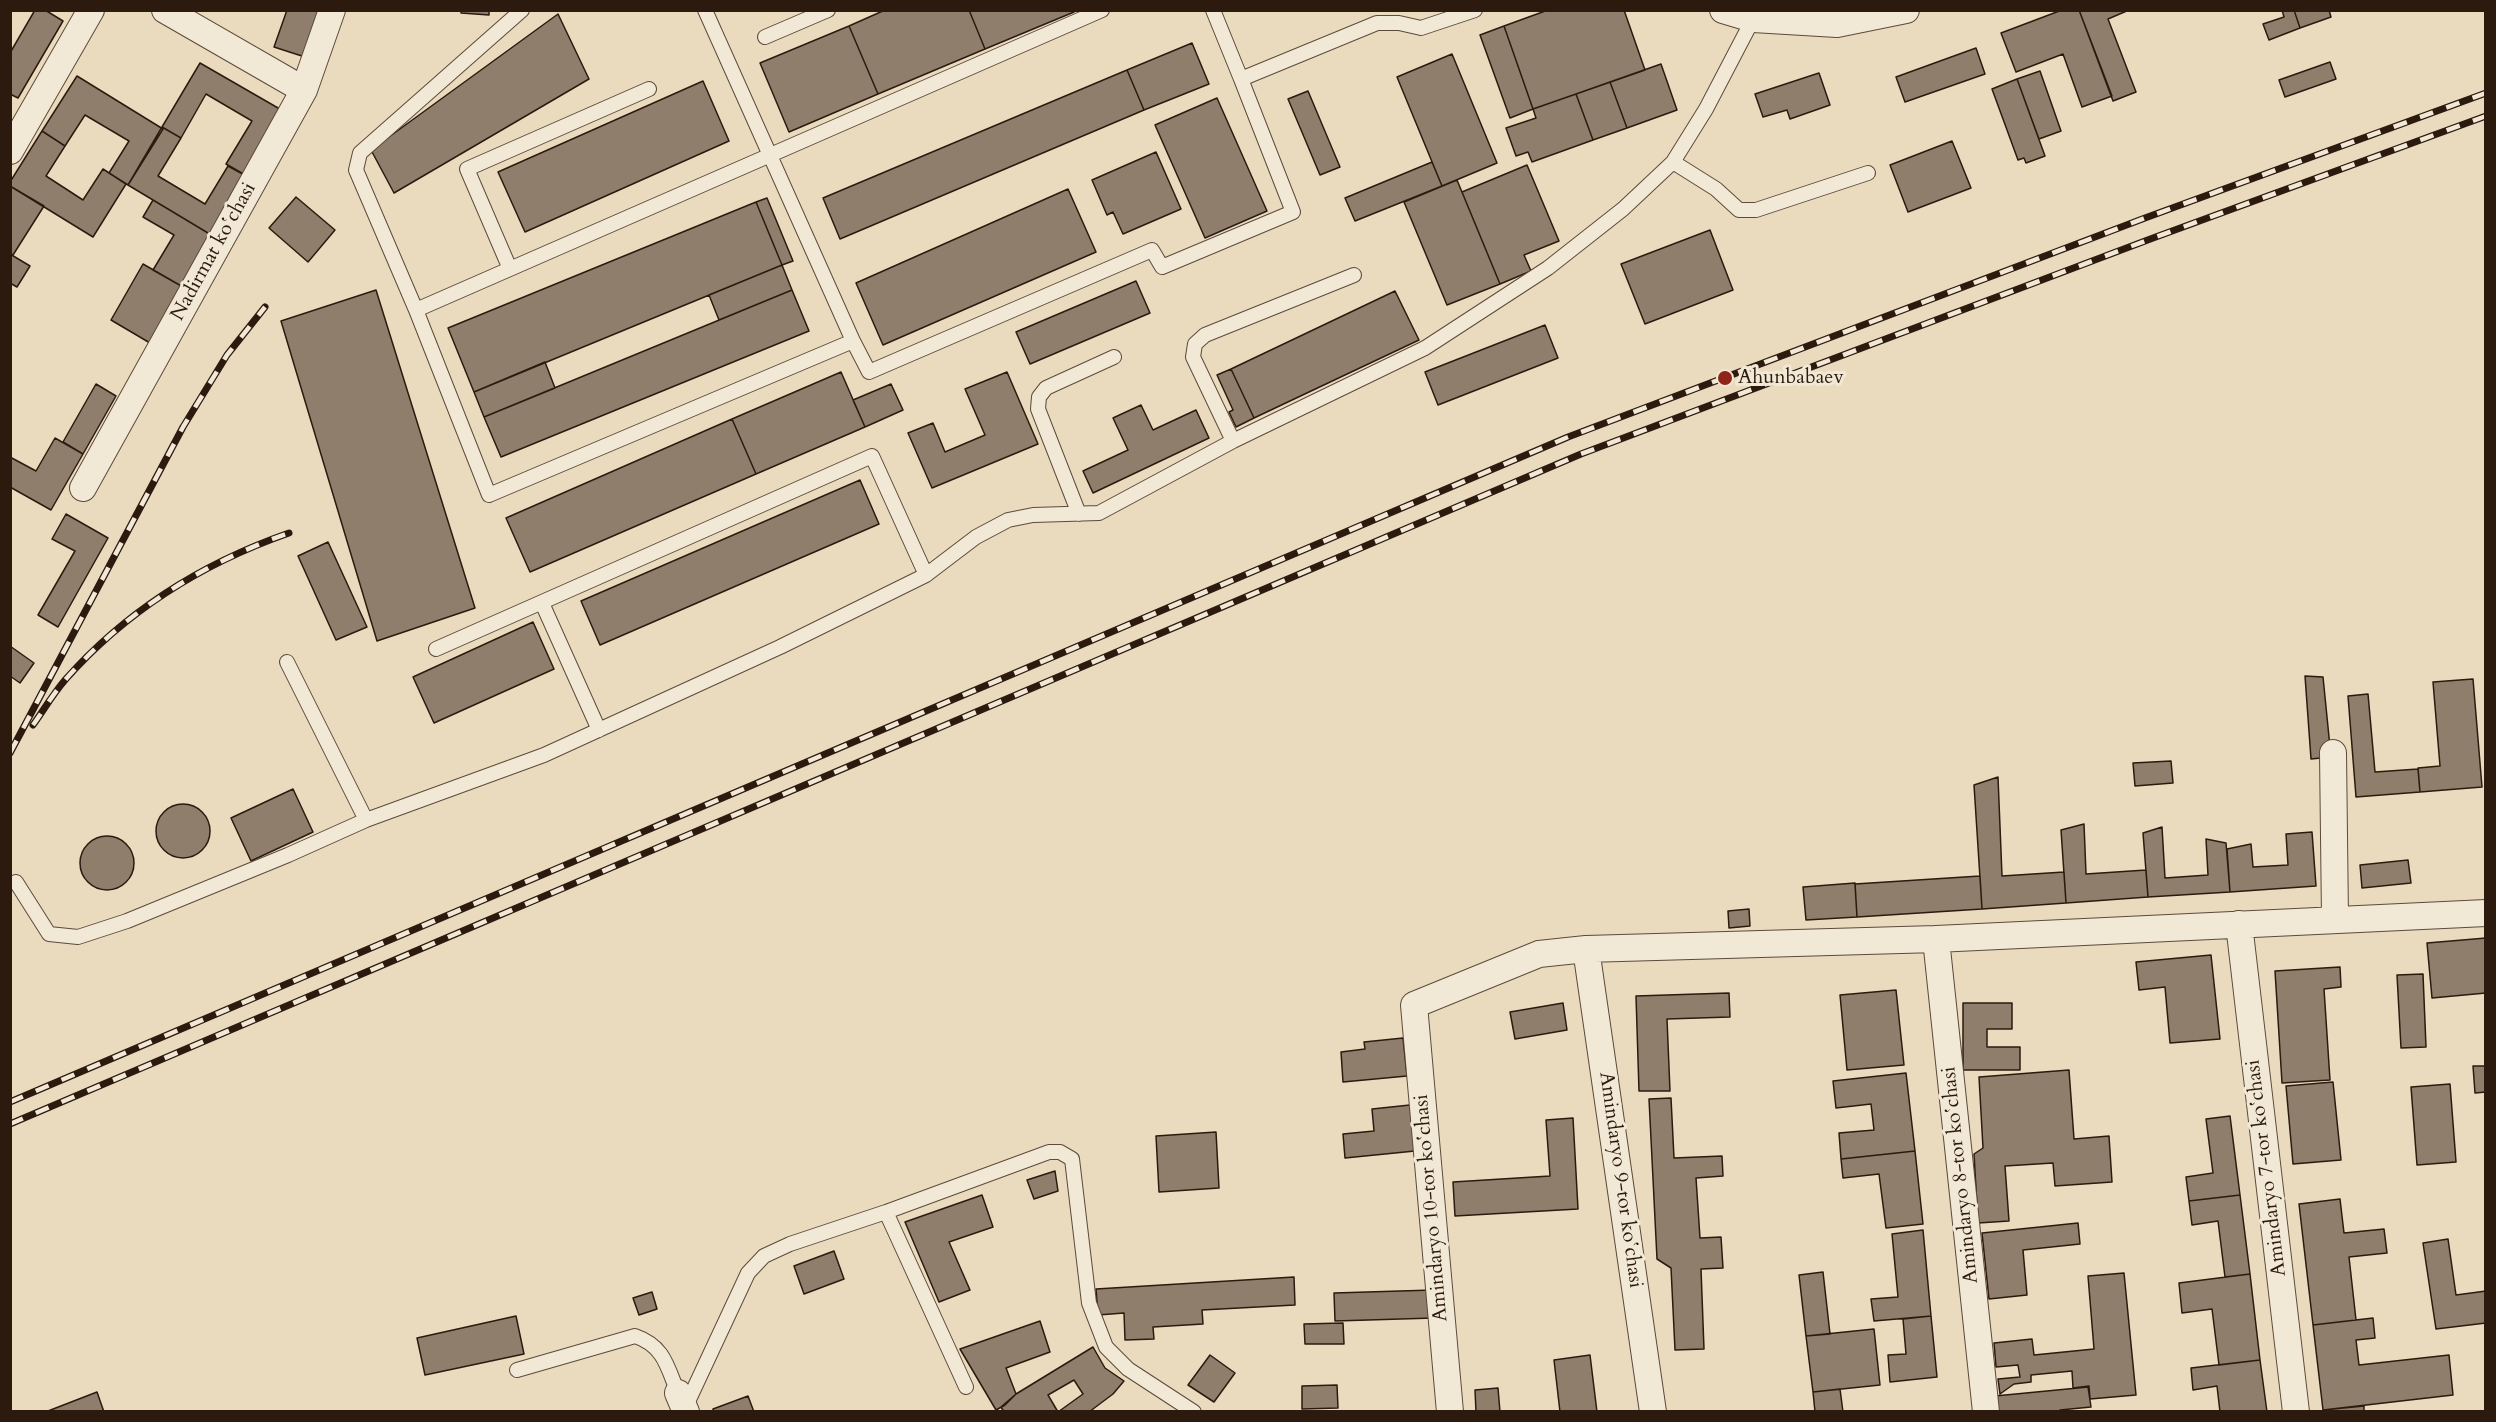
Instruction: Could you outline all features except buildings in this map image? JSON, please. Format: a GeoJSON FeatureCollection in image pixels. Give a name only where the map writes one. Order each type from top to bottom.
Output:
{"type":"FeatureCollection","features":[{"type":"Feature","properties":{"kind":"street"},"geometry":{"type":"LineString","coordinates":[[10,151],[91,10]]}},
{"type":"Feature","properties":{"kind":"street"},"geometry":{"type":"LineString","coordinates":[[165,10],[304,90]]}},
{"type":"Feature","properties":{"kind":"street","name":"Nadirmat koʻchasi"},"geometry":{"type":"LineString","coordinates":[[83,488],[304,90],[332,10]]}},
{"type":"Feature","properties":{"kind":"street"},"geometry":{"type":"LineString","coordinates":[[1723,10],[1753,20],[1837,24],[1906,10]]}},
{"type":"Feature","properties":{"kind":"street"},"geometry":{"type":"LineString","coordinates":[[2333,753],[2335,919]]}},
{"type":"Feature","properties":{"kind":"street"},"geometry":{"type":"LineString","coordinates":[[1586,949],[1936,939],[2486,913]]}},
{"type":"Feature","properties":{"kind":"street","name":"Amindaryo 7-tor koʻchasi"},"geometry":{"type":"LineString","coordinates":[[2239,924],[2296,1412]]}},
{"type":"Feature","properties":{"kind":"street","name":"Amindaryo 8-tor koʻchasi"},"geometry":{"type":"LineString","coordinates":[[1936,939],[1986,1412]]}},
{"type":"Feature","properties":{"kind":"street","name":"Amindaryo 10-tor koʻchasi"},"geometry":{"type":"LineString","coordinates":[[1448,1411],[1414,1005],[1539,954],[1586,949]]}},
{"type":"Feature","properties":{"kind":"street","name":"Amindaryo 9-tor koʻchasi"},"geometry":{"type":"LineString","coordinates":[[1586,949],[1653,1412]]}},
{"type":"Feature","properties":{"kind":"lane"},"geometry":{"type":"LineString","coordinates":[[522,10],[360,153],[356,170],[416,310],[489,495],[853,341]]}},
{"type":"Feature","properties":{"kind":"lane"},"geometry":{"type":"LineString","coordinates":[[705,10],[869,372],[1152,250],[1162,267],[1293,212],[1213,10]]}},
{"type":"Feature","properties":{"kind":"lane"},"geometry":{"type":"LineString","coordinates":[[765,37],[828,10]]}},
{"type":"Feature","properties":{"kind":"lane"},"geometry":{"type":"LineString","coordinates":[[416,310],[1102,10]]}},
{"type":"Feature","properties":{"kind":"lane"},"geometry":{"type":"LineString","coordinates":[[1241,79],[1377,23],[1399,23],[1421,28],[1476,10]]}},
{"type":"Feature","properties":{"kind":"lane"},"geometry":{"type":"LineString","coordinates":[[16,882],[49,934],[78,937],[127,921],[288,855],[366,820],[544,755],[780,647],[926,575],[976,537],[1008,520],[1034,515],[1099,513],[1233,441],[1425,348],[1548,268],[1623,209],[1673,162],[1706,109],[1753,20]]}},
{"type":"Feature","properties":{"kind":"lane"},"geometry":{"type":"LineString","coordinates":[[510,269],[467,169],[649,88]]}},
{"type":"Feature","properties":{"kind":"lane"},"geometry":{"type":"LineString","coordinates":[[1673,162],[1716,189],[1739,210],[1756,210],[1868,173]]}},
{"type":"Feature","properties":{"kind":"lane"},"geometry":{"type":"LineString","coordinates":[[1233,441],[1193,357],[1195,344],[1205,335],[1354,275]]}},
{"type":"Feature","properties":{"kind":"lane"},"geometry":{"type":"LineString","coordinates":[[1079,514],[1038,409],[1039,397],[1046,388],[1114,357]]}},
{"type":"Feature","properties":{"kind":"lane"},"geometry":{"type":"LineString","coordinates":[[436,649],[872,456],[926,575]]}},
{"type":"Feature","properties":{"kind":"lane"},"geometry":{"type":"LineString","coordinates":[[542,603],[598,730]]}},
{"type":"Feature","properties":{"kind":"lane"},"geometry":{"type":"LineString","coordinates":[[287,662],[366,820]]}},
{"type":"Feature","properties":{"kind":"lane"},"geometry":{"type":"LineString","coordinates":[[683,1404],[748,1274],[764,1256],[790,1244],[886,1212],[1048,1152],[1066,1154],[1072,1159],[1089,1304],[1106,1347],[1128,1369],[1194,1412]]}},
{"type":"Feature","properties":{"kind":"lane"},"geometry":{"type":"LineString","coordinates":[[886,1212],[966,1387]]}},
{"type":"Feature","properties":{"kind":"lane"},"geometry":{"type":"LineString","coordinates":[[517,1370],[635,1336],[651,1342],[665,1359],[683,1404]]}},
{"type":"Feature","properties":{"kind":"railway"},"geometry":{"type":"LineString","coordinates":[[10,1102],[1568,437],[2145,218],[2486,93]]}},
{"type":"Feature","properties":{"kind":"railway"},"geometry":{"type":"LineString","coordinates":[[10,1124],[1581,454],[2153,238],[2486,116]]}},
{"type":"Feature","properties":{"kind":"railway"},"geometry":{"type":"LineString","coordinates":[[10,753],[183,427],[227,355],[265,307]]}},
{"type":"Feature","properties":{"kind":"railway"},"geometry":{"type":"LineString","coordinates":[[33,725],[65,680],[89,655],[140,611],[196,575],[226,559],[289,533]]}},
{"type":"Feature","properties":{"kind":"place","name":"Ahunbabaev"},"geometry":{"type":"Point","coordinates":[1725,378]}}]}
